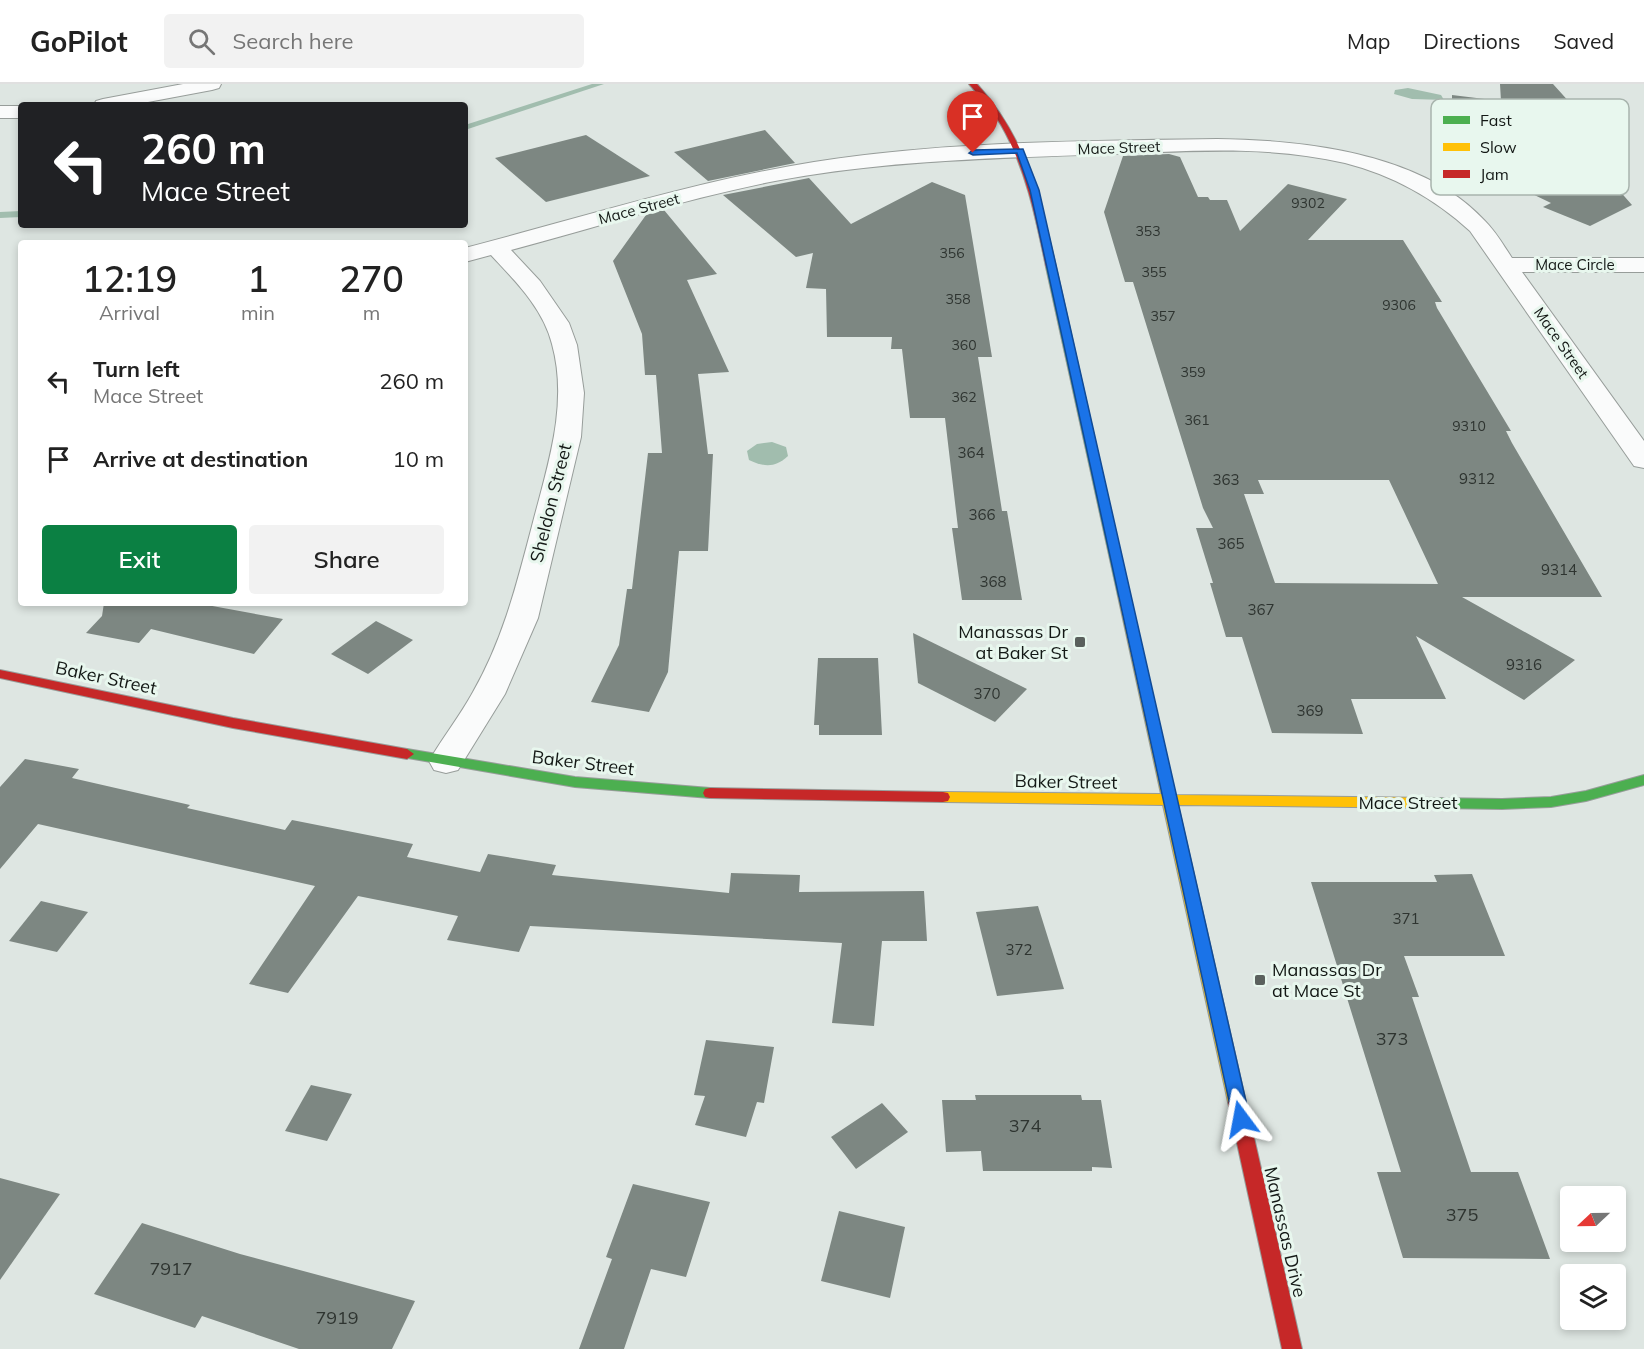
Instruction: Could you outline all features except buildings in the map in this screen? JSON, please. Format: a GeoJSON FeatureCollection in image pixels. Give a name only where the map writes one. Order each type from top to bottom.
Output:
{"type":"FeatureCollection","features":[{"type":"Feature","properties":{"kind":"main road","name":"Manassas Drive"},"geometry":{"type":"LineString","coordinates":[[973,84],[1002,115],[1020,151],[1034,190],[1292,1349]]}},
{"type":"Feature","properties":{"kind":"main road","name":"Baker Street"},"geometry":{"type":"LineString","coordinates":[[0,674],[233,723],[575,782],[694,793],[1170,801]]}},
{"type":"Feature","properties":{"kind":"main road","name":"Mace Street"},"geometry":{"type":"LineString","coordinates":[[1170,801],[1490,804],[1564,800],[1609,791],[1644,780]]}},
{"type":"Feature","properties":{"kind":"street"},"geometry":{"type":"LineString","coordinates":[[119,102],[212,84]]}},
{"type":"Feature","properties":{"kind":"street"},"geometry":{"type":"LineString","coordinates":[[0,112],[18,112]]}},
{"type":"Feature","properties":{"kind":"street","name":"Mace Street"},"geometry":{"type":"LineString","coordinates":[[468,254],[726,186],[796,171],[879,159],[1020,151],[1178,146],[1275,147],[1327,153],[1398,174],[1431,189]]}},
{"type":"Feature","properties":{"kind":"street","name":"Mace Street"},"geometry":{"type":"LineString","coordinates":[[1443,195],[1478,226],[1644,460]]}},
{"type":"Feature","properties":{"kind":"street","name":"Sheldon Street"},"geometry":{"type":"LineString","coordinates":[[446,761],[489,694],[523,618],[568,437],[572,393],[565,345],[557,323],[532,286],[496,247]]}},
{"type":"Feature","properties":{"kind":"street","name":"Mace Circle"},"geometry":{"type":"LineString","coordinates":[[1506,265],[1644,265]]}},
{"type":"Feature","properties":{"kind":"shaded area"},"geometry":{"type":"Polygon","coordinates":[[[1408,88],[1441,95],[1443,99],[1412,99],[1394,94],[1395,90],[1408,88]]]}},
{"type":"Feature","properties":{"kind":"shaded area"},"geometry":{"type":"Polygon","coordinates":[[[772,442],[786,447],[788,456],[779,463],[769,465],[749,460],[747,451],[757,444],[772,442]]]}},
{"type":"Feature","properties":{"kind":"waterway"},"geometry":{"type":"LineString","coordinates":[[468,127],[600,84]]}},
{"type":"Feature","properties":{"kind":"waterway"},"geometry":{"type":"LineString","coordinates":[[0,215],[18,214]]}},
{"type":"Feature","properties":{"kind":"traffic: fast"},"geometry":{"type":"LineString","coordinates":[[1051,267],[1124,596]]}},
{"type":"Feature","properties":{"kind":"traffic: fast"},"geometry":{"type":"LineString","coordinates":[[407,754],[575,782],[710,793]]}},
{"type":"Feature","properties":{"kind":"traffic: fast"},"geometry":{"type":"LineString","coordinates":[[1436,803],[1551,802],[1616,789],[1644,780]]}},
{"type":"Feature","properties":{"kind":"traffic: slow"},"geometry":{"type":"LineString","coordinates":[[1124,596],[1237,1102]]}},
{"type":"Feature","properties":{"kind":"traffic: slow"},"geometry":{"type":"LineString","coordinates":[[943,797],[1436,803]]}},
{"type":"Feature","properties":{"kind":"traffic: jam"},"geometry":{"type":"LineString","coordinates":[[973,84],[1005,124],[1026,169],[1051,267]]}},
{"type":"Feature","properties":{"kind":"traffic: jam"},"geometry":{"type":"LineString","coordinates":[[0,674],[233,723],[407,754]]}},
{"type":"Feature","properties":{"kind":"traffic: jam"},"geometry":{"type":"LineString","coordinates":[[710,793],[943,797]]}},
{"type":"Feature","properties":{"kind":"traffic: jam"},"geometry":{"type":"LineString","coordinates":[[1237,1102],[1292,1349]]}},
{"type":"Feature","properties":{"kind":"place","name":"Manassas Dr at Baker St"},"geometry":{"type":"Point","coordinates":[1080,642]}},
{"type":"Feature","properties":{"kind":"place","name":"Manassas Dr at Mace St"},"geometry":{"type":"Point","coordinates":[1260,980]}},
{"type":"Feature","properties":{"kind":"route"},"geometry":{"type":"LineString","coordinates":[[973,153],[1020,151],[1034,190],[1241,1119]]}}]}
